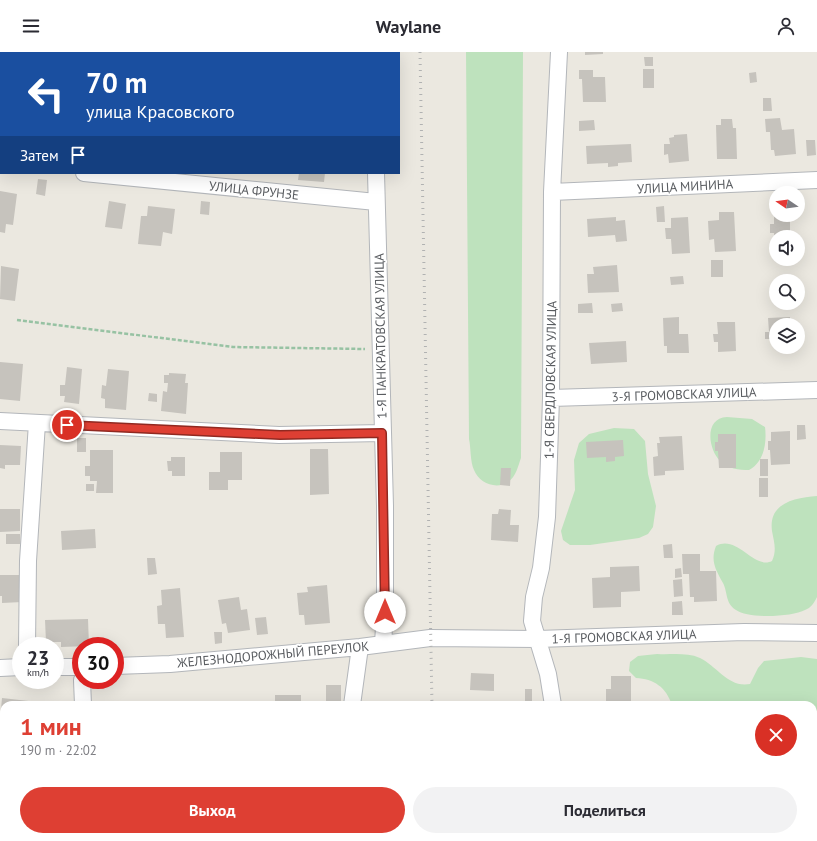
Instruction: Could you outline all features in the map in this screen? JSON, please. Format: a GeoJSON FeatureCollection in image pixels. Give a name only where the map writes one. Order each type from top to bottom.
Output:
{"type":"FeatureCollection","features":[{"type":"Feature","properties":{"kind":"street","name":"1-Я СВЕРДЛОВСКАЯ УЛИЦА"},"geometry":{"type":"LineString","coordinates":[[552,701],[548,674],[532,621],[534,597],[541,568],[547,517],[551,398],[552,192],[559,52]]}},
{"type":"Feature","properties":{"kind":"street","name":"УЛИЦА ФРУНЗЕ"},"geometry":{"type":"LineString","coordinates":[[94,174],[376,202]]}},
{"type":"Feature","properties":{"kind":"street","name":"1-Я ПАНКРАТОВСКАЯ УЛИЦА"},"geometry":{"type":"LineString","coordinates":[[376,174],[385,612],[383,643]]}},
{"type":"Feature","properties":{"kind":"street","name":"УЛИЦА МИНИНА"},"geometry":{"type":"LineString","coordinates":[[552,192],[817,180]]}},
{"type":"Feature","properties":{"kind":"street","name":"3-Я ГРОМОВСКАЯ УЛИЦА"},"geometry":{"type":"LineString","coordinates":[[551,398],[817,390]]}},
{"type":"Feature","properties":{"kind":"street"},"geometry":{"type":"LineString","coordinates":[[0,421],[280,435],[382,433]]}},
{"type":"Feature","properties":{"kind":"street"},"geometry":{"type":"LineString","coordinates":[[26,637],[28,561],[37,423]]}},
{"type":"Feature","properties":{"kind":"street","name":"1-Я ГРОМОВСКАЯ УЛИЦА"},"geometry":{"type":"LineString","coordinates":[[430,638],[538,639],[744,632],[817,633]]}},
{"type":"Feature","properties":{"kind":"street","name":"ЖЕЛЕЗНОДОРОЖНЫЙ ПЕРЕУЛОК"},"geometry":{"type":"LineString","coordinates":[[124,666],[170,664],[360,647],[430,638]]}},
{"type":"Feature","properties":{"kind":"street"},"geometry":{"type":"LineString","coordinates":[[353,701],[360,647]]}},
{"type":"Feature","properties":{"kind":"street"},"geometry":{"type":"LineString","coordinates":[[0,668],[12,667]]}},
{"type":"Feature","properties":{"kind":"street"},"geometry":{"type":"LineString","coordinates":[[82,689],[83,701]]}},
{"type":"Feature","properties":{"kind":"path"},"geometry":{"type":"LineString","coordinates":[[17,320],[233,347],[380,350]]}},
{"type":"Feature","properties":{"kind":"green space"},"geometry":{"type":"Polygon","coordinates":[[[466,52],[523,52],[521,458],[511,480],[498,485],[488,484],[476,475],[472,463],[469,439],[466,52]]]}},
{"type":"Feature","properties":{"kind":"green space"},"geometry":{"type":"Polygon","coordinates":[[[727,417],[752,419],[765,427],[765,446],[763,452],[758,462],[749,470],[726,466],[716,456],[713,449],[710,435],[712,428],[720,419],[727,417]]]}},
{"type":"Feature","properties":{"kind":"green space"},"geometry":{"type":"Polygon","coordinates":[[[614,428],[634,429],[645,441],[648,474],[656,506],[653,527],[648,534],[639,538],[590,545],[570,545],[563,540],[561,531],[575,490],[574,460],[579,443],[589,434],[614,428]]]}},
{"type":"Feature","properties":{"kind":"green space"},"geometry":{"type":"Polygon","coordinates":[[[817,496],[817,597],[813,603],[809,608],[799,612],[770,616],[750,615],[736,610],[728,601],[725,587],[715,565],[714,551],[716,546],[724,544],[731,545],[759,561],[772,561],[775,550],[772,531],[774,514],[785,503],[792,500],[817,496]]]}},
{"type":"Feature","properties":{"kind":"green space"},"geometry":{"type":"Polygon","coordinates":[[[684,654],[695,656],[706,662],[729,680],[742,684],[750,684],[758,668],[764,661],[801,657],[817,659],[817,701],[670,701],[663,689],[654,682],[636,678],[629,671],[630,662],[638,656],[684,654]]]}},
{"type":"Feature","properties":{"kind":"building"},"geometry":{"type":"Polygon","coordinates":[[[585,52],[603,52],[603,54],[585,55],[585,52]]]}},
{"type":"Feature","properties":{"kind":"building"},"geometry":{"type":"Polygon","coordinates":[[[644,57],[653,57],[653,66],[645,66],[644,57]]]}},
{"type":"Feature","properties":{"kind":"building"},"geometry":{"type":"Polygon","coordinates":[[[643,69],[654,69],[654,88],[643,88],[643,69]]]}},
{"type":"Feature","properties":{"kind":"building"},"geometry":{"type":"Polygon","coordinates":[[[579,70],[593,70],[593,77],[605,77],[606,102],[583,102],[582,79],[579,79],[579,70]]]}},
{"type":"Feature","properties":{"kind":"building"},"geometry":{"type":"Polygon","coordinates":[[[756,72],[757,82],[750,83],[749,73],[756,72]]]}},
{"type":"Feature","properties":{"kind":"building"},"geometry":{"type":"Polygon","coordinates":[[[763,98],[771,98],[772,111],[763,111],[763,98]]]}},
{"type":"Feature","properties":{"kind":"building"},"geometry":{"type":"Polygon","coordinates":[[[780,118],[782,130],[794,129],[796,154],[775,156],[774,150],[771,150],[770,132],[766,132],[765,119],[780,118]]]}},
{"type":"Feature","properties":{"kind":"building"},"geometry":{"type":"Polygon","coordinates":[[[721,119],[732,119],[733,128],[736,128],[737,159],[717,159],[716,125],[721,125],[721,119]]]}},
{"type":"Feature","properties":{"kind":"building"},"geometry":{"type":"Polygon","coordinates":[[[594,120],[595,130],[579,131],[579,121],[594,120]]]}},
{"type":"Feature","properties":{"kind":"building"},"geometry":{"type":"Polygon","coordinates":[[[687,134],[689,161],[669,163],[668,154],[664,155],[664,144],[670,144],[669,138],[674,137],[674,135],[687,134]]]}},
{"type":"Feature","properties":{"kind":"building"},"geometry":{"type":"Polygon","coordinates":[[[806,140],[815,140],[816,155],[807,156],[806,140]]]}},
{"type":"Feature","properties":{"kind":"building"},"geometry":{"type":"Polygon","coordinates":[[[631,144],[632,162],[618,163],[618,166],[608,167],[608,163],[587,164],[586,146],[631,144]]]}},
{"type":"Feature","properties":{"kind":"building"},"geometry":{"type":"Polygon","coordinates":[[[299,174],[325,174],[324,182],[298,180],[299,174]]]}},
{"type":"Feature","properties":{"kind":"building"},"geometry":{"type":"Polygon","coordinates":[[[38,179],[47,180],[45,196],[36,194],[38,179]]]}},
{"type":"Feature","properties":{"kind":"building"},"geometry":{"type":"Polygon","coordinates":[[[0,191],[17,194],[13,225],[6,224],[5,233],[0,232],[0,191]]]}},
{"type":"Feature","properties":{"kind":"building"},"geometry":{"type":"Polygon","coordinates":[[[109,201],[126,204],[122,229],[105,227],[109,201]]]}},
{"type":"Feature","properties":{"kind":"building"},"geometry":{"type":"Polygon","coordinates":[[[201,201],[210,202],[209,215],[200,214],[201,201]]]}},
{"type":"Feature","properties":{"kind":"building"},"geometry":{"type":"Polygon","coordinates":[[[148,206],[175,209],[172,234],[163,232],[161,246],[138,244],[141,216],[147,216],[148,206]]]}},
{"type":"Feature","properties":{"kind":"building"},"geometry":{"type":"Polygon","coordinates":[[[664,206],[665,222],[657,222],[656,207],[664,206]]]}},
{"type":"Feature","properties":{"kind":"building"},"geometry":{"type":"Polygon","coordinates":[[[719,212],[734,212],[736,251],[715,252],[714,239],[709,240],[708,221],[719,220],[719,212]]]}},
{"type":"Feature","properties":{"kind":"building"},"geometry":{"type":"Polygon","coordinates":[[[616,217],[616,221],[625,220],[627,241],[616,242],[615,235],[588,237],[587,219],[616,217]]]}},
{"type":"Feature","properties":{"kind":"building"},"geometry":{"type":"Polygon","coordinates":[[[688,217],[690,253],[672,254],[671,239],[666,239],[665,228],[671,228],[671,218],[688,217]]]}},
{"type":"Feature","properties":{"kind":"building"},"geometry":{"type":"Polygon","coordinates":[[[774,222],[790,222],[790,230],[770,230],[770,224],[774,224],[774,222]]]}},
{"type":"Feature","properties":{"kind":"building"},"geometry":{"type":"Polygon","coordinates":[[[711,260],[723,260],[723,277],[711,277],[711,260]]]}},
{"type":"Feature","properties":{"kind":"building"},"geometry":{"type":"Polygon","coordinates":[[[617,265],[619,292],[588,293],[587,274],[594,274],[593,267],[617,265]]]}},
{"type":"Feature","properties":{"kind":"building"},"geometry":{"type":"Polygon","coordinates":[[[1,266],[19,269],[15,301],[0,299],[1,266]]]}},
{"type":"Feature","properties":{"kind":"building"},"geometry":{"type":"Polygon","coordinates":[[[683,276],[684,284],[671,285],[670,277],[683,276]]]}},
{"type":"Feature","properties":{"kind":"building"},"geometry":{"type":"Polygon","coordinates":[[[592,303],[593,313],[578,313],[578,304],[592,303]]]}},
{"type":"Feature","properties":{"kind":"building"},"geometry":{"type":"Polygon","coordinates":[[[622,303],[623,311],[612,312],[611,304],[622,303]]]}},
{"type":"Feature","properties":{"kind":"building"},"geometry":{"type":"Polygon","coordinates":[[[679,317],[679,334],[688,334],[689,353],[667,353],[667,346],[664,346],[663,318],[679,317]]]}},
{"type":"Feature","properties":{"kind":"building"},"geometry":{"type":"Polygon","coordinates":[[[790,317],[769,318],[769,332],[768,318],[790,317]]]}},
{"type":"Feature","properties":{"kind":"building"},"geometry":{"type":"Polygon","coordinates":[[[717,322],[735,322],[736,351],[718,352],[718,342],[714,342],[713,334],[718,334],[717,322]]]}},
{"type":"Feature","properties":{"kind":"building"},"geometry":{"type":"Polygon","coordinates":[[[765,332],[769,332],[769,339],[765,339],[765,332]]]}},
{"type":"Feature","properties":{"kind":"building"},"geometry":{"type":"Polygon","coordinates":[[[626,341],[627,362],[591,364],[589,343],[626,341]]]}},
{"type":"Feature","properties":{"kind":"building"},"geometry":{"type":"Polygon","coordinates":[[[0,362],[23,364],[20,401],[0,399],[0,362]]]}},
{"type":"Feature","properties":{"kind":"building"},"geometry":{"type":"Polygon","coordinates":[[[67,367],[82,369],[79,404],[64,402],[65,396],[60,396],[60,385],[65,385],[67,367]]]}},
{"type":"Feature","properties":{"kind":"building"},"geometry":{"type":"Polygon","coordinates":[[[108,369],[129,371],[126,410],[105,408],[105,399],[101,398],[102,385],[106,386],[108,369]]]}},
{"type":"Feature","properties":{"kind":"building"},"geometry":{"type":"Polygon","coordinates":[[[169,373],[186,374],[185,383],[188,383],[186,414],[161,411],[163,391],[167,392],[168,383],[164,383],[164,375],[169,375],[169,373]]]}},
{"type":"Feature","properties":{"kind":"building"},"geometry":{"type":"Polygon","coordinates":[[[149,393],[157,394],[157,402],[148,401],[149,393]]]}},
{"type":"Feature","properties":{"kind":"building"},"geometry":{"type":"Polygon","coordinates":[[[797,425],[805,425],[806,439],[797,440],[797,425]]]}},
{"type":"Feature","properties":{"kind":"building"},"geometry":{"type":"Polygon","coordinates":[[[790,431],[790,464],[771,465],[768,441],[771,441],[771,432],[790,431]]]}},
{"type":"Feature","properties":{"kind":"building"},"geometry":{"type":"Polygon","coordinates":[[[718,434],[736,434],[736,468],[719,468],[718,451],[715,451],[715,442],[718,442],[718,434]]]}},
{"type":"Feature","properties":{"kind":"building"},"geometry":{"type":"Polygon","coordinates":[[[682,436],[684,470],[665,471],[665,475],[654,476],[653,457],[658,456],[657,443],[660,443],[659,437],[682,436]]]}},
{"type":"Feature","properties":{"kind":"building"},"geometry":{"type":"Polygon","coordinates":[[[77,438],[86,438],[86,452],[77,452],[77,438]]]}},
{"type":"Feature","properties":{"kind":"building"},"geometry":{"type":"Polygon","coordinates":[[[623,440],[624,456],[615,457],[615,461],[606,462],[606,457],[587,458],[586,442],[623,440]]]}},
{"type":"Feature","properties":{"kind":"building"},"geometry":{"type":"Polygon","coordinates":[[[0,445],[21,446],[20,465],[5,465],[5,469],[0,468],[0,445]]]}},
{"type":"Feature","properties":{"kind":"building"},"geometry":{"type":"Polygon","coordinates":[[[310,449],[328,449],[329,494],[310,495],[310,449]]]}},
{"type":"Feature","properties":{"kind":"building"},"geometry":{"type":"Polygon","coordinates":[[[90,450],[113,450],[113,493],[96,493],[97,481],[90,481],[90,476],[85,476],[85,466],[90,466],[90,450]]]}},
{"type":"Feature","properties":{"kind":"building"},"geometry":{"type":"Polygon","coordinates":[[[220,452],[242,452],[242,480],[228,480],[228,490],[209,490],[209,472],[220,472],[220,452]]]}},
{"type":"Feature","properties":{"kind":"building"},"geometry":{"type":"Polygon","coordinates":[[[171,457],[185,457],[185,476],[172,476],[172,471],[168,471],[167,461],[171,461],[171,457]]]}},
{"type":"Feature","properties":{"kind":"building"},"geometry":{"type":"Polygon","coordinates":[[[760,459],[768,459],[768,476],[760,476],[760,459]]]}},
{"type":"Feature","properties":{"kind":"building"},"geometry":{"type":"Polygon","coordinates":[[[501,468],[511,468],[510,486],[500,485],[501,468]]]}},
{"type":"Feature","properties":{"kind":"building"},"geometry":{"type":"Polygon","coordinates":[[[759,478],[768,478],[768,497],[759,497],[759,478]]]}},
{"type":"Feature","properties":{"kind":"building"},"geometry":{"type":"Polygon","coordinates":[[[86,484],[94,484],[94,491],[86,491],[86,484]]]}},
{"type":"Feature","properties":{"kind":"building"},"geometry":{"type":"Polygon","coordinates":[[[0,509],[20,509],[20,531],[0,532],[0,509]]]}},
{"type":"Feature","properties":{"kind":"building"},"geometry":{"type":"Polygon","coordinates":[[[499,509],[511,510],[510,525],[519,525],[518,542],[491,540],[492,514],[498,514],[499,509]]]}},
{"type":"Feature","properties":{"kind":"building"},"geometry":{"type":"Polygon","coordinates":[[[95,529],[96,548],[62,550],[61,531],[95,529]]]}},
{"type":"Feature","properties":{"kind":"building"},"geometry":{"type":"Polygon","coordinates":[[[6,534],[20,534],[20,544],[6,544],[6,534]]]}},
{"type":"Feature","properties":{"kind":"building"},"geometry":{"type":"Polygon","coordinates":[[[672,544],[673,558],[664,558],[663,545],[672,544]]]}},
{"type":"Feature","properties":{"kind":"building"},"geometry":{"type":"Polygon","coordinates":[[[682,554],[700,554],[700,571],[716,571],[717,601],[694,602],[694,597],[690,597],[689,574],[683,574],[682,554]]]}},
{"type":"Feature","properties":{"kind":"building"},"geometry":{"type":"Polygon","coordinates":[[[147,558],[155,558],[157,574],[148,575],[147,558]]]}},
{"type":"Feature","properties":{"kind":"building"},"geometry":{"type":"Polygon","coordinates":[[[639,566],[640,591],[621,592],[621,607],[593,608],[592,578],[610,577],[610,567],[639,566]]]}},
{"type":"Feature","properties":{"kind":"building"},"geometry":{"type":"Polygon","coordinates":[[[681,568],[682,577],[675,578],[675,569],[681,568]]]}},
{"type":"Feature","properties":{"kind":"building"},"geometry":{"type":"Polygon","coordinates":[[[0,575],[21,575],[22,602],[2,603],[2,596],[0,596],[0,575]]]}},
{"type":"Feature","properties":{"kind":"building"},"geometry":{"type":"Polygon","coordinates":[[[682,579],[683,596],[674,597],[673,580],[682,579]]]}},
{"type":"Feature","properties":{"kind":"building"},"geometry":{"type":"Polygon","coordinates":[[[327,585],[330,623],[305,625],[304,615],[299,615],[297,593],[308,592],[307,587],[327,585]]]}},
{"type":"Feature","properties":{"kind":"building"},"geometry":{"type":"Polygon","coordinates":[[[180,588],[184,637],[166,638],[165,624],[158,624],[157,606],[162,605],[161,590],[180,588]]]}},
{"type":"Feature","properties":{"kind":"building"},"geometry":{"type":"Polygon","coordinates":[[[239,597],[241,610],[247,609],[250,630],[228,633],[226,623],[222,624],[218,600],[239,597]]]}},
{"type":"Feature","properties":{"kind":"building"},"geometry":{"type":"Polygon","coordinates":[[[682,601],[683,615],[672,615],[672,602],[682,601]]]}},
{"type":"Feature","properties":{"kind":"building"},"geometry":{"type":"Polygon","coordinates":[[[266,617],[268,634],[257,635],[255,618],[266,617]]]}},
{"type":"Feature","properties":{"kind":"building"},"geometry":{"type":"Polygon","coordinates":[[[88,619],[89,637],[72,637],[72,647],[64,647],[64,637],[46,637],[45,620],[88,619]]]}},
{"type":"Feature","properties":{"kind":"building"},"geometry":{"type":"Polygon","coordinates":[[[214,632],[222,632],[222,643],[215,644],[214,632]]]}},
{"type":"Feature","properties":{"kind":"building"},"geometry":{"type":"Polygon","coordinates":[[[471,673],[494,674],[494,691],[470,690],[471,673]]]}},
{"type":"Feature","properties":{"kind":"building"},"geometry":{"type":"Polygon","coordinates":[[[611,676],[631,676],[631,701],[606,701],[606,689],[611,689],[611,676]]]}},
{"type":"Feature","properties":{"kind":"building"},"geometry":{"type":"Polygon","coordinates":[[[326,685],[341,685],[341,701],[326,701],[326,685]]]}},
{"type":"Feature","properties":{"kind":"building"},"geometry":{"type":"Polygon","coordinates":[[[525,689],[532,689],[532,701],[525,701],[525,689]]]}},
{"type":"Feature","properties":{"kind":"building"},"geometry":{"type":"Polygon","coordinates":[[[275,695],[301,695],[301,701],[275,701],[275,695]]]}},
{"type":"Feature","properties":{"kind":"building"},"geometry":{"type":"Polygon","coordinates":[[[2,698],[28,701],[2,701],[2,698]]]}},
{"type":"Feature","properties":{"kind":"railway"},"geometry":{"type":"LineString","coordinates":[[420,52],[432,701]]}},
{"type":"Feature","properties":{"kind":"route"},"geometry":{"type":"LineString","coordinates":[[67,425],[280,435],[382,433],[385,506],[385,612]]}}]}
